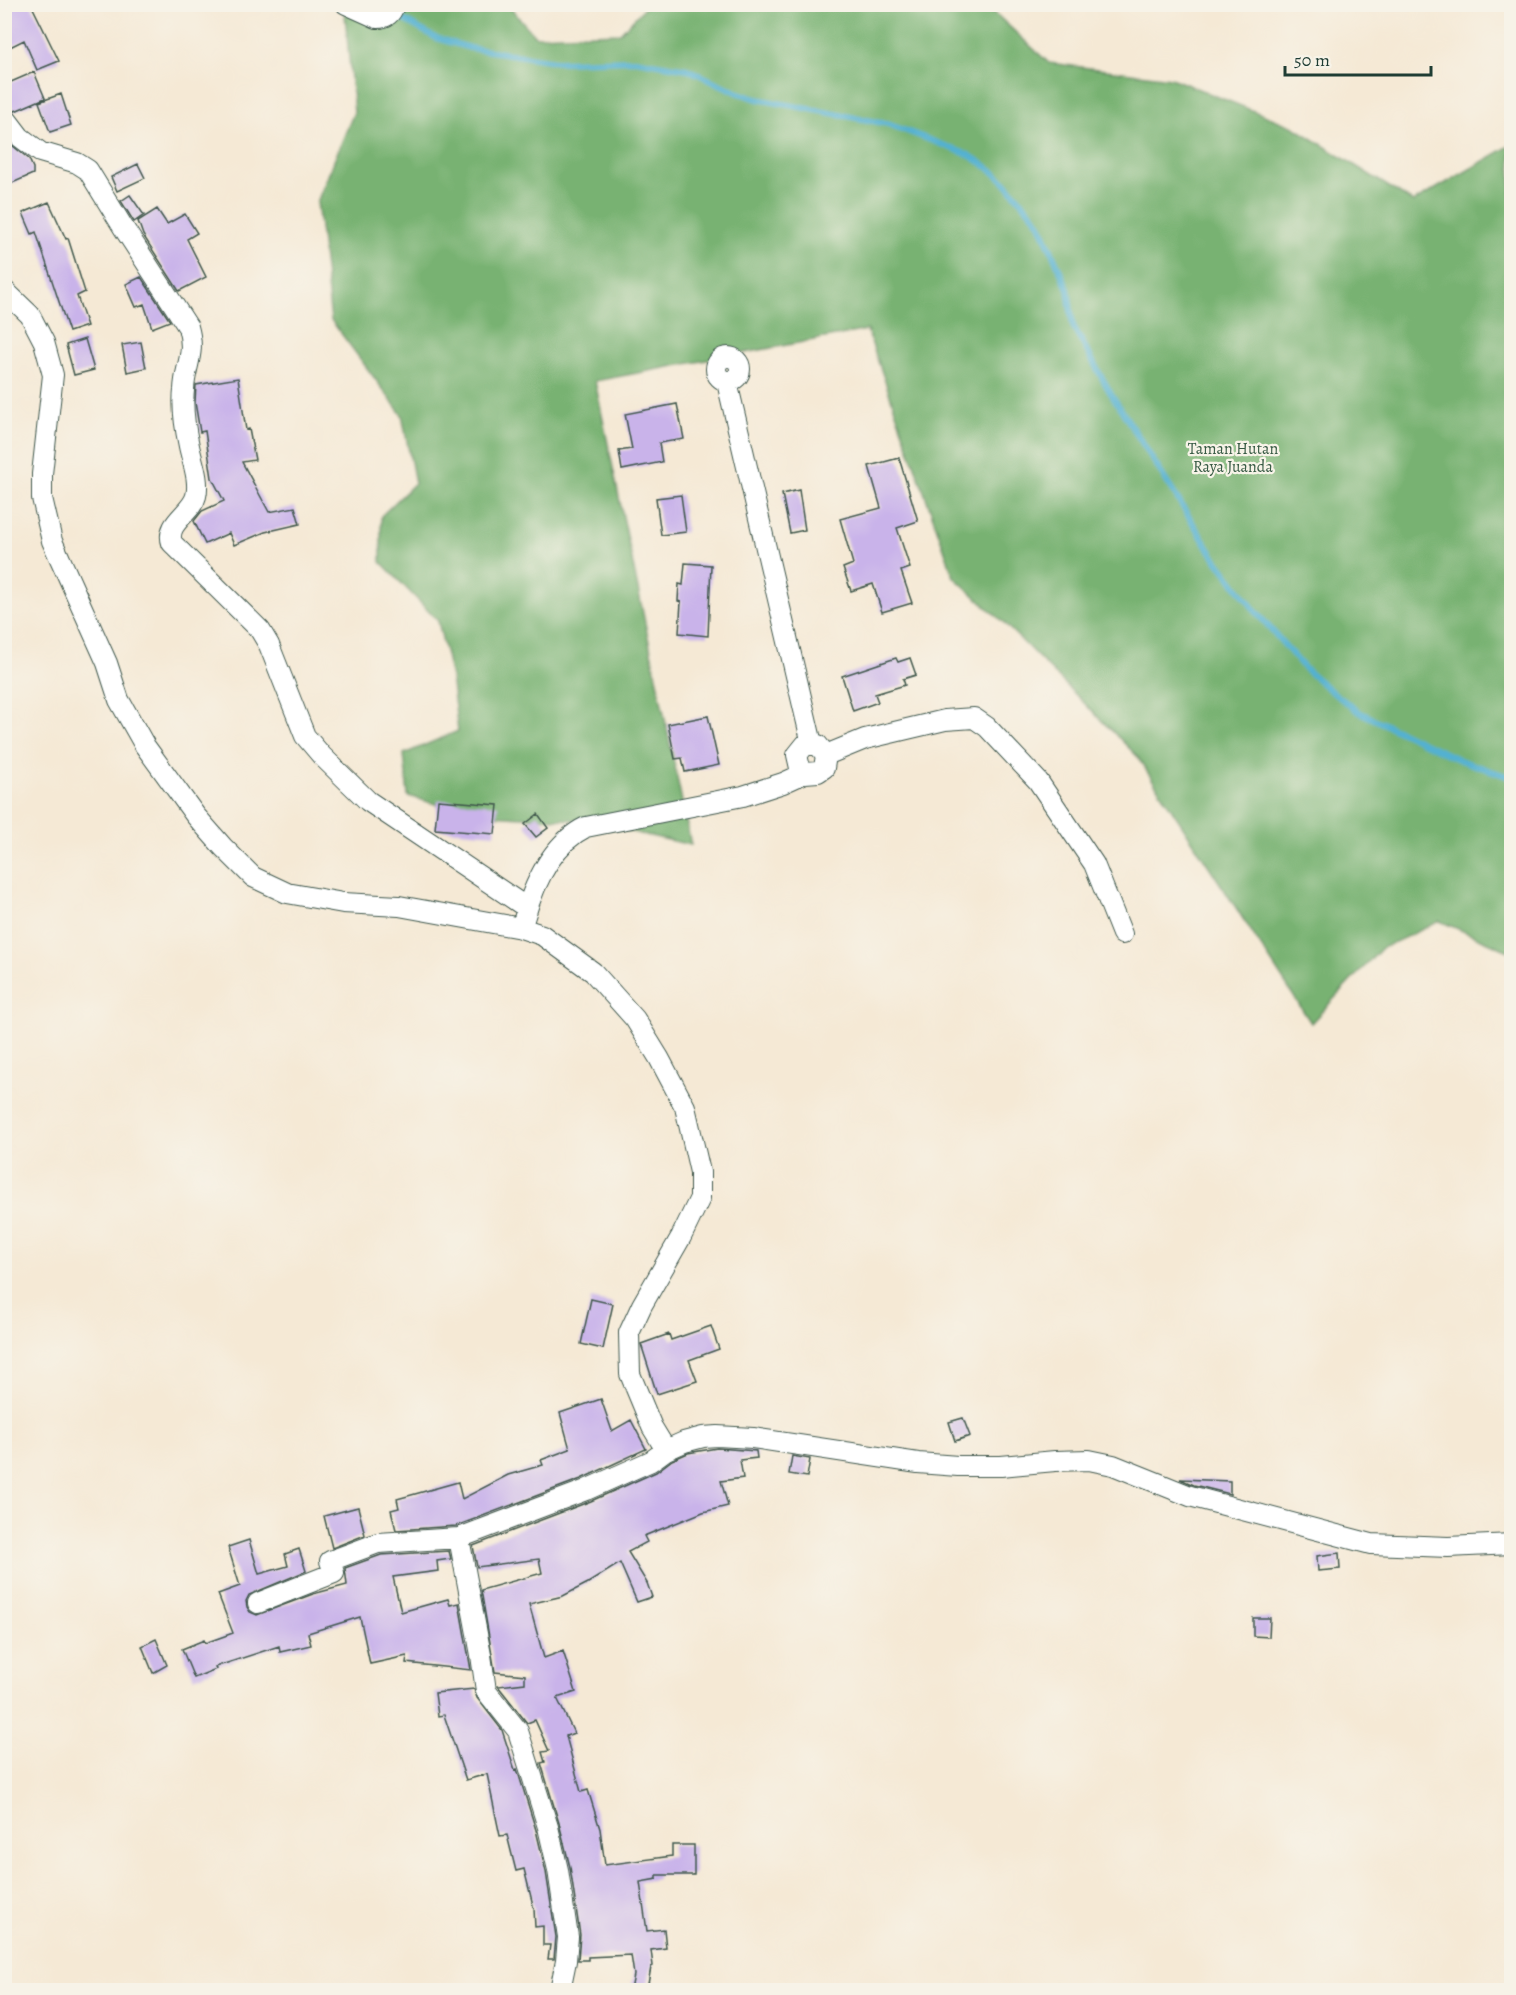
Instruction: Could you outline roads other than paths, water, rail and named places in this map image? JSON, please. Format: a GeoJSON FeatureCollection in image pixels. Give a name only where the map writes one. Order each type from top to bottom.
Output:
{"type":"FeatureCollection","features":[{"type":"Feature","properties":{"kind":"street"},"geometry":{"type":"LineString","coordinates":[[346,4],[377,18],[382,18],[391,13],[395,4]]}},
{"type":"Feature","properties":{"kind":"street"},"geometry":{"type":"LineString","coordinates":[[4,116],[16,132],[40,152],[77,163],[88,170],[188,327],[192,339],[192,354],[184,390],[189,446],[195,469],[196,495],[191,506],[173,528],[171,543],[260,630],[269,645],[305,736],[321,756],[368,801],[527,908]]}},
{"type":"Feature","properties":{"kind":"street"},"geometry":{"type":"LineString","coordinates":[[4,290],[30,315],[44,342],[53,375],[42,474],[42,498],[52,541],[107,663],[120,700],[145,746],[195,815],[253,877],[287,893],[344,903],[399,906],[521,928],[542,935],[593,972],[635,1019],[659,1058],[685,1107],[700,1172],[700,1198],[628,1333],[630,1374],[652,1427],[666,1450]]}},
{"type":"Feature","properties":{"kind":"street"},"geometry":{"type":"LineString","coordinates":[[727,381],[819,750]]}},
{"type":"Feature","properties":{"kind":"street"},"geometry":{"type":"LineString","coordinates":[[521,928],[543,871],[552,857],[562,843],[586,827],[743,796],[783,783],[805,772],[800,768],[797,755],[805,745],[819,750],[945,720],[974,718],[987,727],[1038,781],[1094,864],[1122,934]]}},
{"type":"Feature","properties":{"kind":"street"},"geometry":{"type":"LineString","coordinates":[[258,1603],[334,1573],[330,1561],[378,1543],[459,1538],[586,1490],[651,1461],[666,1450],[703,1437],[717,1436],[753,1438],[958,1467],[1089,1460],[1113,1466],[1190,1497],[1371,1545],[1448,1547],[1512,1544]]}},
{"type":"Feature","properties":{"kind":"street"},"geometry":{"type":"LineString","coordinates":[[459,1538],[486,1691],[518,1731],[548,1827],[558,1870],[568,1937],[560,1990]]}},
{"type":"Feature","properties":{"kind":"waterway"},"geometry":{"type":"LineString","coordinates":[[375,4],[436,38],[470,48],[561,62],[635,60],[687,69],[757,99],[888,124],[969,155],[986,166],[1004,181],[1039,222],[1068,289],[1073,326],[1110,392],[1213,555],[1257,613],[1305,669],[1359,712],[1460,760],[1512,778]]}},
{"type":"Feature","properties":{"kind":"park label","name":"Taman Hutan Raya Juanda"},"geometry":{"type":"Point","coordinates":[1233,457]}}]}
